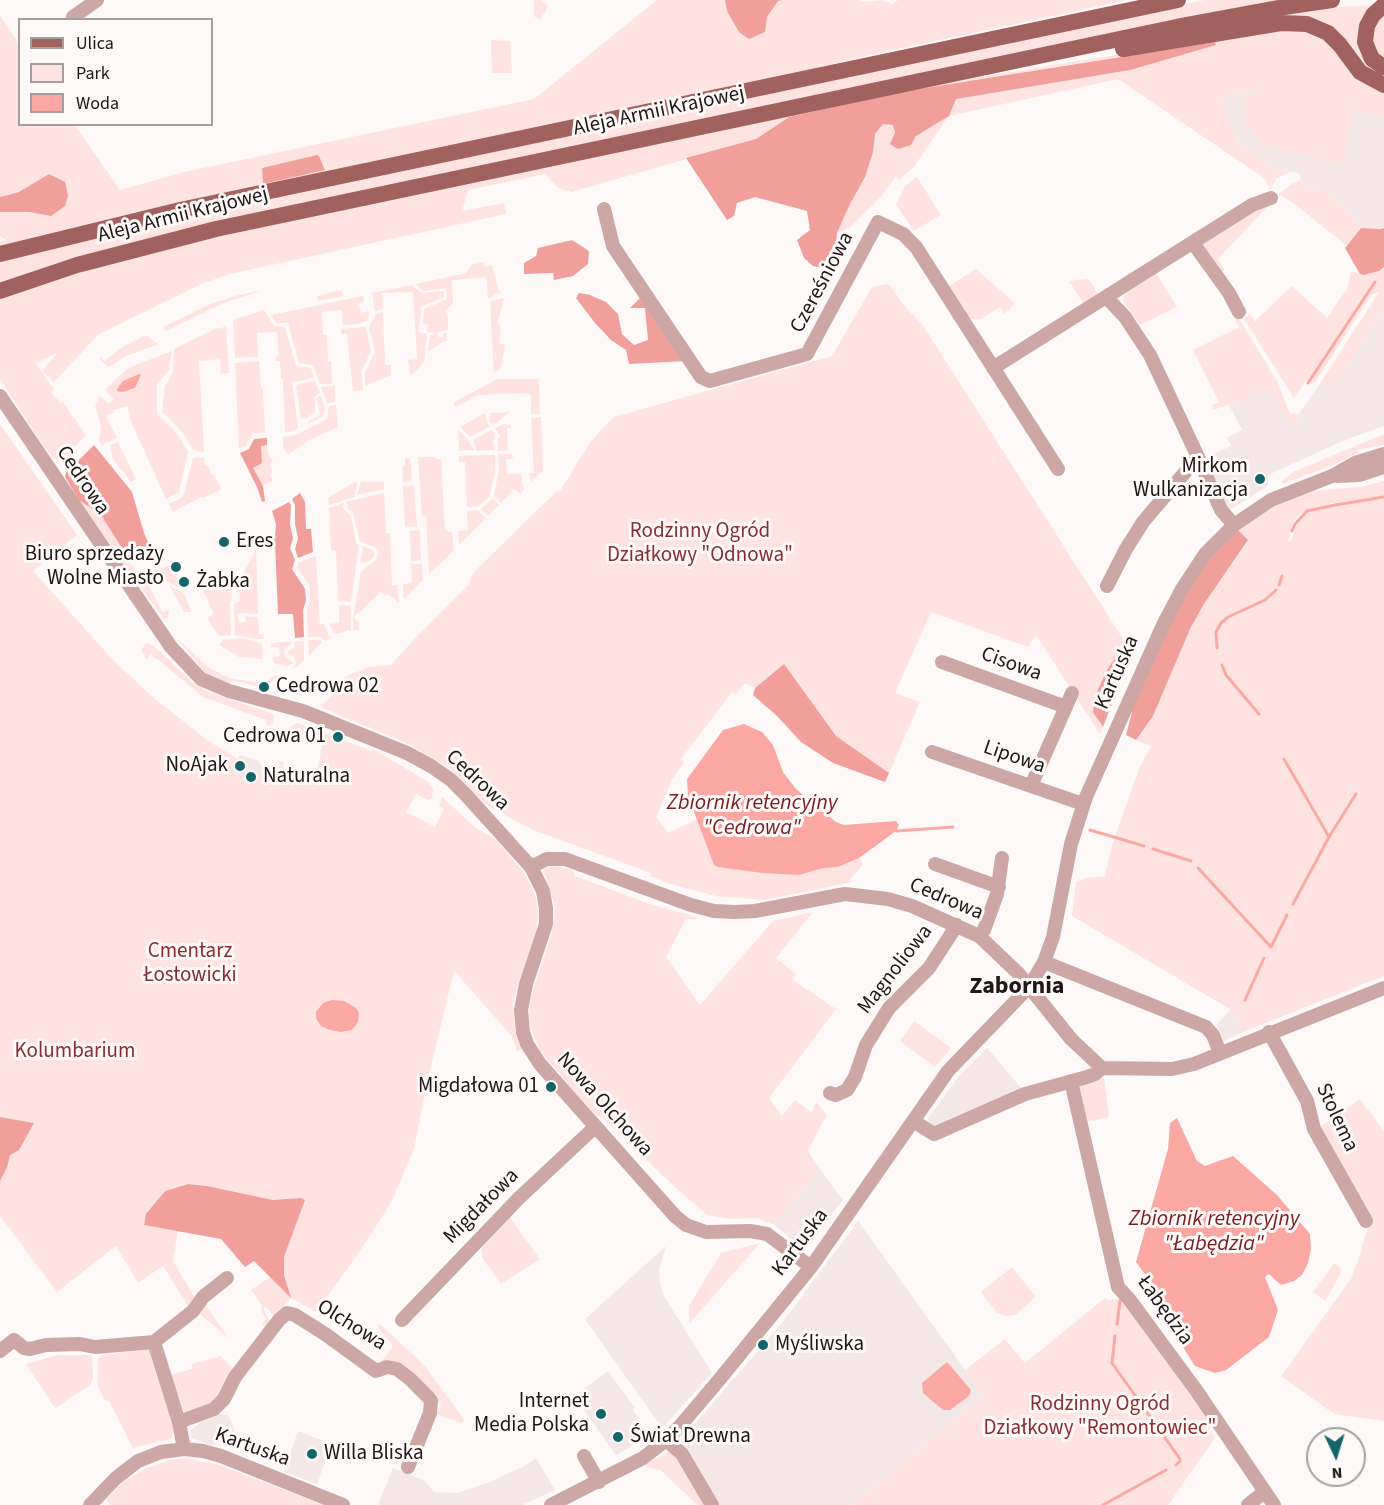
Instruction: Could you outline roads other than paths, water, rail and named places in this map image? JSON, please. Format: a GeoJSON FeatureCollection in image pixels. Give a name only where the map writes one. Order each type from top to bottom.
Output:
{"type":"FeatureCollection","features":[{"type":"Feature","properties":{"kind":"main road","name":"Aleja Armii Krajowej"},"geometry":{"type":"LineString","coordinates":[[0,254],[180,210],[1145,4],[1178,0]]}},
{"type":"Feature","properties":{"kind":"main road","name":"Aleja Armii Krajowej"},"geometry":{"type":"LineString","coordinates":[[0,291],[96,260],[216,229],[1225,17],[1332,0]]}},
{"type":"Feature","properties":{"kind":"main road"},"geometry":{"type":"LineString","coordinates":[[1384,5],[1373,15],[1365,33],[1365,42],[1372,59],[1384,67]]}},
{"type":"Feature","properties":{"kind":"main road"},"geometry":{"type":"LineString","coordinates":[[1043,55],[1058,60],[1281,24],[1307,24],[1328,33],[1360,72],[1384,85]]}},
{"type":"Feature","properties":{"kind":"street"},"geometry":{"type":"LineString","coordinates":[[73,17],[97,0]]}},
{"type":"Feature","properties":{"kind":"street"},"geometry":{"type":"LineString","coordinates":[[993,368],[1252,205],[1271,198]]}},
{"type":"Feature","properties":{"kind":"street","name":"Czereśniowa"},"geometry":{"type":"LineString","coordinates":[[604,209],[613,246],[704,380],[710,381],[801,356],[810,351],[879,222],[903,234],[912,241],[1058,469]]}},
{"type":"Feature","properties":{"kind":"street"},"geometry":{"type":"LineString","coordinates":[[1193,243],[1229,293],[1239,312]]}},
{"type":"Feature","properties":{"kind":"street"},"geometry":{"type":"LineString","coordinates":[[1107,298],[1125,317],[1150,355],[1221,510],[1234,525]]}},
{"type":"Feature","properties":{"kind":"street","name":"Cedrowa"},"geometry":{"type":"LineString","coordinates":[[0,396],[171,647],[201,679],[229,692],[303,711],[407,753],[431,766],[451,780],[466,795],[531,867],[548,860],[565,859],[691,905],[734,912],[754,911],[831,896],[854,894],[897,901],[979,936],[1018,973],[1029,987]]}},
{"type":"Feature","properties":{"kind":"street","name":"Kartuska"},"geometry":{"type":"LineString","coordinates":[[551,1505],[643,1458],[666,1440],[719,1380],[811,1267],[948,1071],[1029,987],[1044,962],[1055,928],[1071,844],[1083,804],[1143,669],[1182,589],[1204,555],[1234,525],[1271,500],[1332,476],[1355,463],[1384,454]]}},
{"type":"Feature","properties":{"kind":"street"},"geometry":{"type":"LineString","coordinates":[[1107,586],[1143,522],[1198,457]]}},
{"type":"Feature","properties":{"kind":"street","name":"Kartuska"},"geometry":{"type":"LineString","coordinates":[[1332,476],[1359,475],[1384,467]]}},
{"type":"Feature","properties":{"kind":"street","name":"Cisowa"},"geometry":{"type":"LineString","coordinates":[[942,663],[1066,707]]}},
{"type":"Feature","properties":{"kind":"street"},"geometry":{"type":"LineString","coordinates":[[1031,786],[1072,693]]}},
{"type":"Feature","properties":{"kind":"street","name":"Lipowa"},"geometry":{"type":"LineString","coordinates":[[932,752],[1083,804]]}},
{"type":"Feature","properties":{"kind":"street"},"geometry":{"type":"LineString","coordinates":[[979,936],[984,930],[999,887],[1002,858]]}},
{"type":"Feature","properties":{"kind":"street"},"geometry":{"type":"LineString","coordinates":[[935,864],[999,887]]}},
{"type":"Feature","properties":{"kind":"street","name":"Nowa Olchowa"},"geometry":{"type":"LineString","coordinates":[[531,867],[543,891],[546,924],[522,1000],[521,1021],[527,1044],[540,1064],[675,1216],[686,1225],[706,1232],[750,1231],[768,1234],[811,1267]]}},
{"type":"Feature","properties":{"kind":"street","name":"Magnoliowa"},"geometry":{"type":"LineString","coordinates":[[830,1093],[836,1095],[847,1090],[855,1077],[866,1045],[889,1008],[929,968],[957,925]]}},
{"type":"Feature","properties":{"kind":"street"},"geometry":{"type":"LineString","coordinates":[[1044,962],[1206,1027],[1213,1035],[1220,1053]]}},
{"type":"Feature","properties":{"kind":"street"},"geometry":{"type":"LineString","coordinates":[[1029,987],[1071,1039],[1102,1068],[1172,1070],[1194,1064],[1269,1032],[1384,988]]}},
{"type":"Feature","properties":{"kind":"street","name":"Stolema"},"geometry":{"type":"LineString","coordinates":[[1269,1032],[1306,1101],[1314,1129],[1366,1221]]}},
{"type":"Feature","properties":{"kind":"street"},"geometry":{"type":"LineString","coordinates":[[913,1121],[934,1134],[1024,1094],[1095,1074],[1102,1068]]}},
{"type":"Feature","properties":{"kind":"street","name":"Łabędzia"},"geometry":{"type":"LineString","coordinates":[[1071,1081],[1118,1287],[1196,1390],[1274,1505]]}},
{"type":"Feature","properties":{"kind":"street","name":"Migdałowa"},"geometry":{"type":"LineString","coordinates":[[402,1320],[519,1198],[595,1127]]}},
{"type":"Feature","properties":{"kind":"street"},"geometry":{"type":"LineString","coordinates":[[0,1351],[14,1340],[24,1348],[30,1349],[46,1345],[80,1344],[95,1347],[154,1342],[227,1278]]}},
{"type":"Feature","properties":{"kind":"street","name":"Olchowa"},"geometry":{"type":"LineString","coordinates":[[179,1422],[214,1409],[224,1400],[236,1377],[279,1320],[287,1313],[295,1315],[325,1334],[376,1371],[387,1367],[397,1369],[410,1378],[428,1397],[431,1401],[430,1413],[408,1467]]}},
{"type":"Feature","properties":{"kind":"street"},"geometry":{"type":"LineString","coordinates":[[154,1342],[179,1422],[184,1449]]}},
{"type":"Feature","properties":{"kind":"street"},"geometry":{"type":"LineString","coordinates":[[666,1440],[682,1454],[712,1505]]}},
{"type":"Feature","properties":{"kind":"street","name":"Kartuska"},"geometry":{"type":"LineString","coordinates":[[90,1505],[116,1478],[138,1461],[161,1452],[184,1449],[221,1456],[343,1505]]}},
{"type":"Feature","properties":{"kind":"street"},"geometry":{"type":"LineString","coordinates":[[584,1456],[599,1482]]}},
{"type":"Feature","properties":{"kind":"street"},"geometry":{"type":"LineString","coordinates":[[1248,1505],[1264,1492]]}},
{"type":"Feature","properties":{"kind":"water"},"geometry":{"type":"Polygon","coordinates":[[[141,375],[135,388],[122,392],[117,391],[123,381],[141,375]]]}},
{"type":"Feature","properties":{"kind":"water","name":"Zbiornik retencyjny \"Cedrowa\""},"geometry":{"type":"Polygon","coordinates":[[[744,724],[762,732],[773,745],[783,772],[796,789],[836,822],[844,825],[896,821],[899,825],[896,831],[859,858],[838,867],[823,868],[799,875],[762,873],[714,865],[688,796],[687,779],[723,730],[744,724]]]}},
{"type":"Feature","properties":{"kind":"water"},"geometry":{"type":"Polygon","coordinates":[[[332,1000],[344,1001],[356,1008],[359,1013],[358,1022],[352,1030],[341,1032],[321,1026],[316,1018],[316,1012],[323,1003],[332,1000]]]}},
{"type":"Feature","properties":{"kind":"water","name":"Zbiornik retencyjny \"Łabędzia\""},"geometry":{"type":"Polygon","coordinates":[[[1177,1118],[1197,1161],[1205,1166],[1233,1156],[1277,1195],[1310,1234],[1311,1249],[1302,1275],[1294,1281],[1281,1285],[1269,1274],[1265,1277],[1278,1310],[1269,1337],[1226,1370],[1215,1373],[1195,1366],[1158,1308],[1152,1284],[1136,1262],[1168,1149],[1170,1123],[1177,1118]]]}},
{"type":"Feature","properties":{"kind":"water"},"geometry":{"type":"Polygon","coordinates":[[[947,1362],[971,1390],[969,1396],[950,1410],[943,1410],[923,1393],[922,1383],[947,1362]]]}},
{"type":"Feature","properties":{"kind":"waterway"},"geometry":{"type":"LineString","coordinates":[[1308,383],[1375,282]]}},
{"type":"Feature","properties":{"kind":"waterway"},"geometry":{"type":"LineString","coordinates":[[1292,531],[1307,511],[1384,497]]}},
{"type":"Feature","properties":{"kind":"waterway"},"geometry":{"type":"LineString","coordinates":[[1279,585],[1282,576]]}},
{"type":"Feature","properties":{"kind":"waterway"},"geometry":{"type":"LineString","coordinates":[[1217,648],[1216,632],[1221,623],[1228,617],[1265,600],[1276,590]]}},
{"type":"Feature","properties":{"kind":"waterway"},"geometry":{"type":"LineString","coordinates":[[1222,665],[1226,675],[1259,714]]}},
{"type":"Feature","properties":{"kind":"waterway"},"geometry":{"type":"LineString","coordinates":[[1284,759],[1329,837]]}},
{"type":"Feature","properties":{"kind":"waterway"},"geometry":{"type":"LineString","coordinates":[[1293,904],[1329,837],[1356,794]]}},
{"type":"Feature","properties":{"kind":"waterway"},"geometry":{"type":"LineString","coordinates":[[896,831],[953,827]]}},
{"type":"Feature","properties":{"kind":"waterway"},"geometry":{"type":"LineString","coordinates":[[1090,830],[1144,846]]}},
{"type":"Feature","properties":{"kind":"waterway"},"geometry":{"type":"LineString","coordinates":[[1153,849],[1191,861]]}},
{"type":"Feature","properties":{"kind":"waterway"},"geometry":{"type":"LineString","coordinates":[[1198,868],[1271,947],[1287,915]]}},
{"type":"Feature","properties":{"kind":"waterway"},"geometry":{"type":"LineString","coordinates":[[1245,1000],[1264,958]]}},
{"type":"Feature","properties":{"kind":"waterway"},"geometry":{"type":"LineString","coordinates":[[1117,1324],[1120,1301]]}},
{"type":"Feature","properties":{"kind":"waterway"},"geometry":{"type":"LineString","coordinates":[[1115,1336],[1112,1363],[1180,1459],[1176,1465]]}},
{"type":"Feature","properties":{"kind":"waterway"},"geometry":{"type":"LineString","coordinates":[[1103,1505],[1166,1470]]}},
{"type":"Feature","properties":{"kind":"place","name":"Mirkom Wulkanizacja"},"geometry":{"type":"Point","coordinates":[1260,479]}},
{"type":"Feature","properties":{"kind":"place","name":"Eres"},"geometry":{"type":"Point","coordinates":[224,542]}},
{"type":"Feature","properties":{"kind":"place","name":"Biuro sprzedaży Wolne Miasto"},"geometry":{"type":"Point","coordinates":[176,567]}},
{"type":"Feature","properties":{"kind":"place","name":"Żabka"},"geometry":{"type":"Point","coordinates":[184,582]}},
{"type":"Feature","properties":{"kind":"place","name":"Cedrowa 02"},"geometry":{"type":"Point","coordinates":[264,687]}},
{"type":"Feature","properties":{"kind":"place","name":"Cedrowa 01"},"geometry":{"type":"Point","coordinates":[338,737]}},
{"type":"Feature","properties":{"kind":"place","name":"NoAjak"},"geometry":{"type":"Point","coordinates":[240,766]}},
{"type":"Feature","properties":{"kind":"place","name":"Naturalna"},"geometry":{"type":"Point","coordinates":[251,777]}},
{"type":"Feature","properties":{"kind":"place","name":"Migdałowa 01"},"geometry":{"type":"Point","coordinates":[551,1087]}},
{"type":"Feature","properties":{"kind":"place","name":"Myśliwska"},"geometry":{"type":"Point","coordinates":[763,1345]}},
{"type":"Feature","properties":{"kind":"place","name":"Internet Media Polska"},"geometry":{"type":"Point","coordinates":[601,1414]}},
{"type":"Feature","properties":{"kind":"place","name":"Świat Drewna"},"geometry":{"type":"Point","coordinates":[618,1437]}},
{"type":"Feature","properties":{"kind":"place","name":"Willa Bliska"},"geometry":{"type":"Point","coordinates":[312,1454]}},
{"type":"Feature","properties":{"kind":"district","name":"Zabornia"},"geometry":{"type":"Point","coordinates":[1017,988]}},
{"type":"Feature","properties":{"kind":"park label","name":"Rodzinny Ogród Działkowy \"Odnowa\""},"geometry":{"type":"Point","coordinates":[700,544]}},
{"type":"Feature","properties":{"kind":"park label","name":"Cmentarz Łostowicki"},"geometry":{"type":"Point","coordinates":[190,964]}},
{"type":"Feature","properties":{"kind":"park label","name":"Kolumbarium"},"geometry":{"type":"Point","coordinates":[75,1052]}},
{"type":"Feature","properties":{"kind":"park label","name":"Rodzinny Ogród Działkowy \"Remontowiec\""},"geometry":{"type":"Point","coordinates":[1100,1417]}}]}
